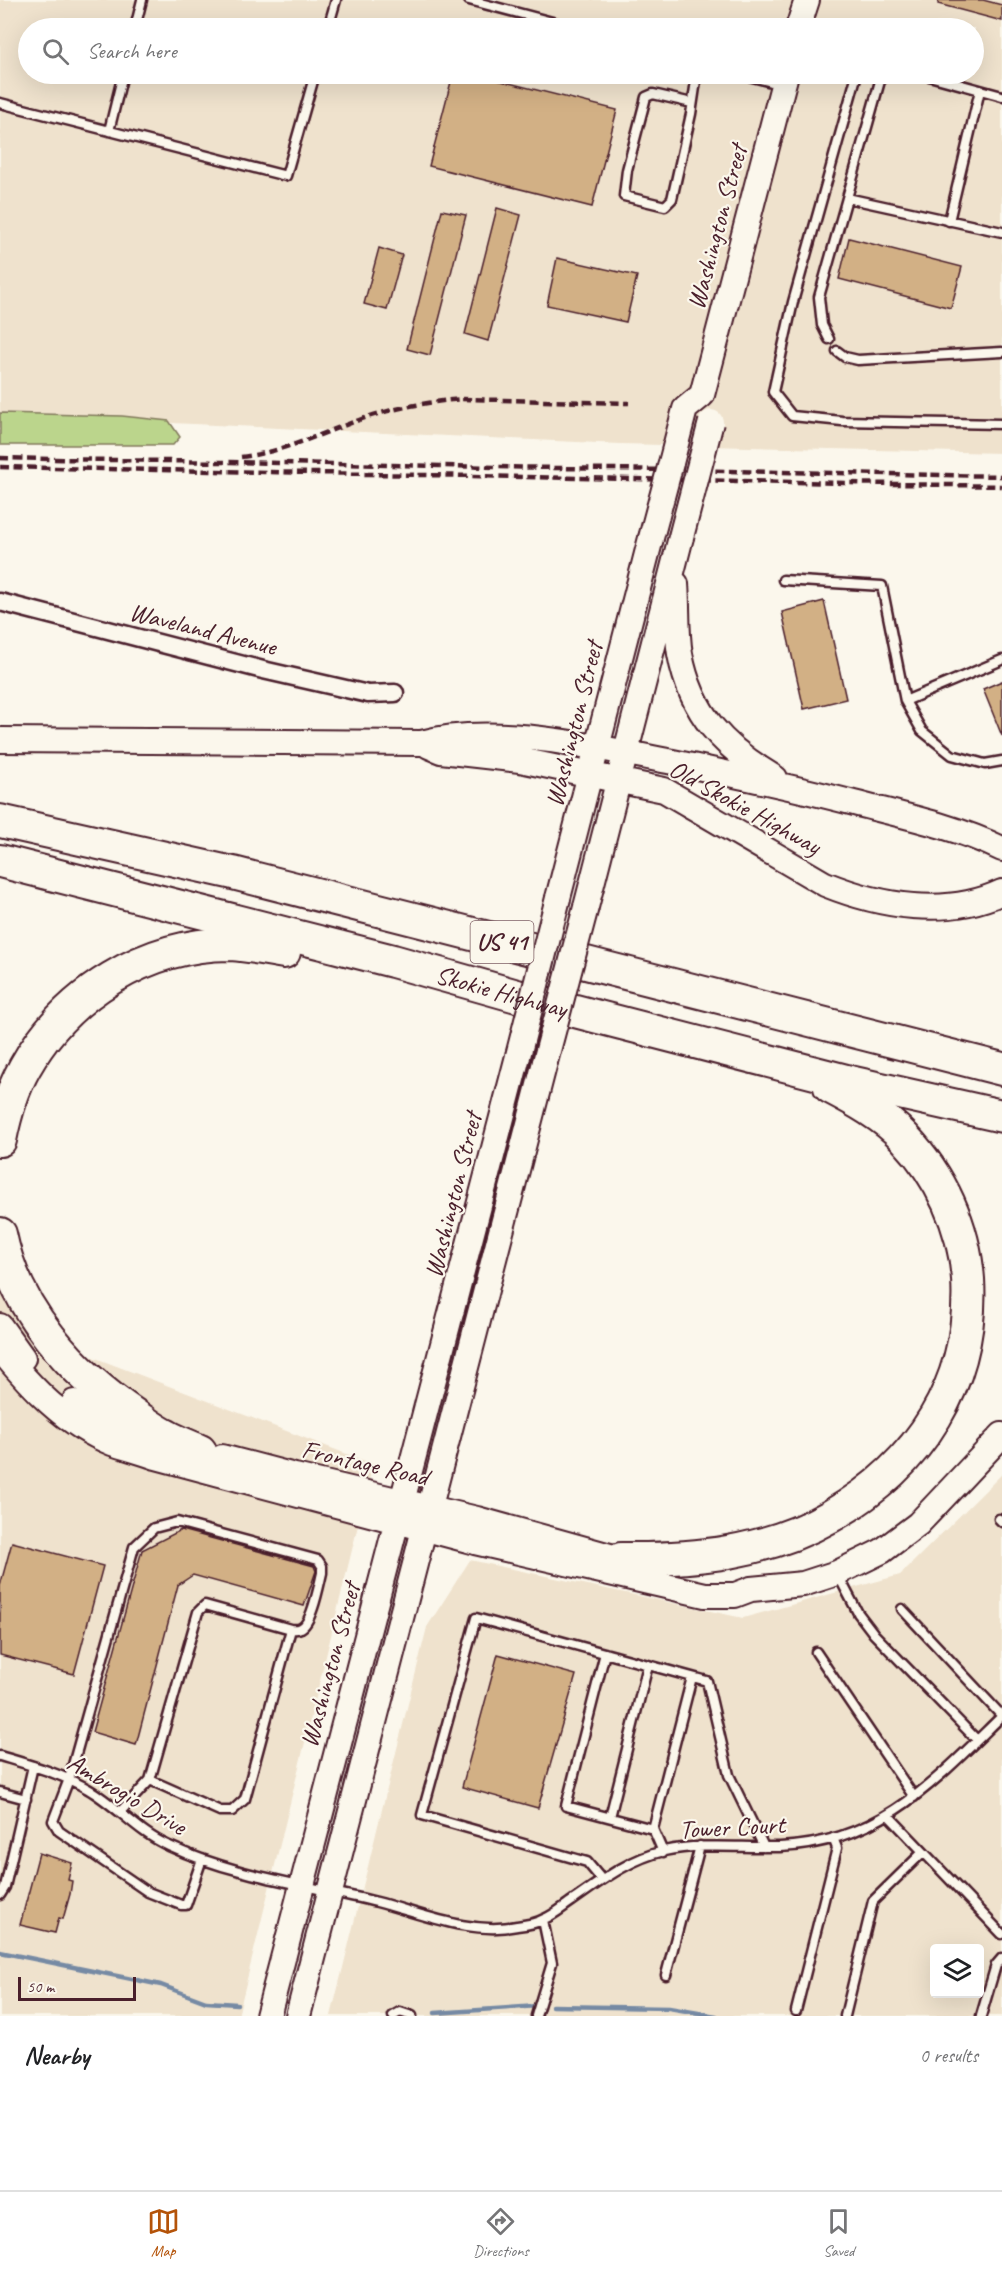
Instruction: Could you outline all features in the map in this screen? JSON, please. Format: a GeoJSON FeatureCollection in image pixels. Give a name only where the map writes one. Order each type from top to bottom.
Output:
{"type":"FeatureCollection","features":[{"type":"Feature","properties":{"kind":"highway","name":"Skokie Highway"},"geometry":{"type":"LineString","coordinates":[[0,821],[244,876],[1002,1069]]}},
{"type":"Feature","properties":{"kind":"highway","name":"Skokie Highway"},"geometry":{"type":"LineString","coordinates":[[0,861],[393,961],[517,996],[850,1082],[1002,1116]]}},
{"type":"Feature","properties":{"kind":"highway"},"geometry":{"type":"LineString","coordinates":[[0,1140],[6,1112],[18,1081],[44,1038],[74,1004],[108,980],[137,964],[168,953],[230,944],[256,946],[387,974],[517,996]]}},
{"type":"Feature","properties":{"kind":"highway"},"geometry":{"type":"LineString","coordinates":[[621,1559],[692,1557],[729,1553],[792,1535],[830,1517],[875,1486],[902,1461],[932,1425],[952,1386],[960,1363],[966,1340],[970,1307],[967,1259],[950,1203],[929,1168],[903,1136],[862,1104],[821,1082],[754,1056]]}},
{"type":"Feature","properties":{"kind":"highway"},"geometry":{"type":"LineString","coordinates":[[0,1234],[11,1270],[32,1312],[56,1345],[112,1400],[165,1436],[201,1451]]}},
{"type":"Feature","properties":{"kind":"main road"},"geometry":{"type":"LineString","coordinates":[[801,18],[807,0]]}},
{"type":"Feature","properties":{"kind":"main road","name":"Washington Street"},"geometry":{"type":"LineString","coordinates":[[268,2016],[685,409],[702,395],[784,84]]}},
{"type":"Feature","properties":{"kind":"main road"},"geometry":{"type":"LineString","coordinates":[[298,2016],[711,422],[713,412],[702,395]]}},
{"type":"Feature","properties":{"kind":"main road"},"geometry":{"type":"LineString","coordinates":[[674,565],[680,652],[694,701],[732,749],[751,764],[790,786]]}},
{"type":"Feature","properties":{"kind":"main road"},"geometry":{"type":"LineString","coordinates":[[0,740],[421,743],[445,736],[525,737],[597,747],[790,786],[955,830],[1002,849]]}},
{"type":"Feature","properties":{"kind":"main road","name":"Old Skokie Highway"},"geometry":{"type":"LineString","coordinates":[[421,743],[441,752],[520,760],[664,790],[801,871],[849,893],[881,902],[914,906],[956,906],[989,898],[1002,892]]}},
{"type":"Feature","properties":{"kind":"main road","name":"Frontage Road"},"geometry":{"type":"LineString","coordinates":[[0,1326],[16,1351],[42,1378],[85,1410],[133,1434],[295,1476],[400,1511]]}},
{"type":"Feature","properties":{"kind":"main road","name":"Frontage Road"},"geometry":{"type":"LineString","coordinates":[[0,1349],[45,1398],[76,1424],[110,1442],[156,1457],[226,1475],[400,1511],[705,1595],[735,1595],[751,1589],[803,1584],[837,1573],[882,1551],[918,1524],[1002,1435]]}},
{"type":"Feature","properties":{"kind":"main road","name":"Frontage Road"},"geometry":{"type":"LineString","coordinates":[[427,1518],[621,1559],[683,1576],[715,1582],[741,1582],[751,1589]]}},
{"type":"Feature","properties":{"kind":"street","name":"Waveland Avenue"},"geometry":{"type":"LineString","coordinates":[[0,602],[275,673],[368,694],[395,693]]}},
{"type":"Feature","properties":{"kind":"lane"},"geometry":{"type":"LineString","coordinates":[[138,18],[142,0]]}},
{"type":"Feature","properties":{"kind":"lane"},"geometry":{"type":"LineString","coordinates":[[331,18],[336,0]]}},
{"type":"Feature","properties":{"kind":"lane"},"geometry":{"type":"LineString","coordinates":[[469,0],[536,18]]}},
{"type":"Feature","properties":{"kind":"lane"},"geometry":{"type":"LineString","coordinates":[[109,131],[121,84]]}},
{"type":"Feature","properties":{"kind":"lane"},"geometry":{"type":"LineString","coordinates":[[0,103],[286,176],[312,84]]}},
{"type":"Feature","properties":{"kind":"lane"},"geometry":{"type":"LineString","coordinates":[[692,103],[653,94],[646,97],[627,170],[624,196],[665,206],[672,199],[692,103],[695,84]]}},
{"type":"Feature","properties":{"kind":"lane"},"geometry":{"type":"LineString","coordinates":[[854,84],[793,302],[773,392],[792,416],[842,421],[1002,424]]}},
{"type":"Feature","properties":{"kind":"lane"},"geometry":{"type":"LineString","coordinates":[[829,339],[822,325],[819,297],[879,84]]}},
{"type":"Feature","properties":{"kind":"lane"},"geometry":{"type":"LineString","coordinates":[[958,84],[1002,96]]}},
{"type":"Feature","properties":{"kind":"lane"},"geometry":{"type":"LineString","coordinates":[[949,221],[980,90]]}},
{"type":"Feature","properties":{"kind":"lane"},"geometry":{"type":"LineString","coordinates":[[847,198],[1002,232]]}},
{"type":"Feature","properties":{"kind":"lane"},"geometry":{"type":"LineString","coordinates":[[837,351],[845,357],[858,360],[1002,352]]}},
{"type":"Feature","properties":{"kind":"lane"},"geometry":{"type":"LineString","coordinates":[[783,580],[882,586],[905,701],[922,731],[952,754],[986,764],[1002,761]]}},
{"type":"Feature","properties":{"kind":"lane"},"geometry":{"type":"LineString","coordinates":[[905,701],[1002,660]]}},
{"type":"Feature","properties":{"kind":"lane"},"geometry":{"type":"LineString","coordinates":[[120,1812],[150,1780],[198,1612],[205,1605],[291,1629],[303,1627],[308,1620],[322,1573],[322,1566],[318,1560],[177,1522],[154,1528],[134,1547],[69,1779],[53,1821],[59,1831],[148,1892],[186,1905],[202,1858]]}},
{"type":"Feature","properties":{"kind":"lane"},"geometry":{"type":"LineString","coordinates":[[837,1573],[858,1614],[874,1634],[977,1740]]}},
{"type":"Feature","properties":{"kind":"lane"},"geometry":{"type":"LineString","coordinates":[[902,1609],[1002,1716]]}},
{"type":"Feature","properties":{"kind":"lane"},"geometry":{"type":"LineString","coordinates":[[602,1880],[587,1862],[422,1815],[476,1618],[706,1681],[729,1775],[764,1846]]}},
{"type":"Feature","properties":{"kind":"lane"},"geometry":{"type":"LineString","coordinates":[[150,1780],[220,1811],[232,1811],[245,1799],[291,1629]]}},
{"type":"Feature","properties":{"kind":"lane"},"geometry":{"type":"LineString","coordinates":[[816,1652],[914,1797]]}},
{"type":"Feature","properties":{"kind":"lane"},"geometry":{"type":"LineString","coordinates":[[605,1653],[566,1806],[653,1828]]}},
{"type":"Feature","properties":{"kind":"lane"},"geometry":{"type":"LineString","coordinates":[[610,1818],[648,1665]]}},
{"type":"Feature","properties":{"kind":"lane"},"geometry":{"type":"LineString","coordinates":[[663,1851],[653,1828],[692,1677]]}},
{"type":"Feature","properties":{"kind":"lane","name":"Tower Court"},"geometry":{"type":"LineString","coordinates":[[302,1885],[465,1926],[489,1929],[515,1927],[543,1920],[602,1880],[635,1861],[663,1851],[700,1846],[807,1844],[833,1838],[888,1816],[943,1774],[1002,1716]]}},
{"type":"Feature","properties":{"kind":"lane","name":"Ambrogio Drive"},"geometry":{"type":"LineString","coordinates":[[0,1756],[69,1779],[89,1790],[165,1845],[202,1858],[302,1885]]}},
{"type":"Feature","properties":{"kind":"lane"},"geometry":{"type":"LineString","coordinates":[[0,1895],[5,1887],[33,1766]]}},
{"type":"Feature","properties":{"kind":"lane"},"geometry":{"type":"LineString","coordinates":[[0,1792],[26,1799]]}},
{"type":"Feature","properties":{"kind":"lane"},"geometry":{"type":"LineString","coordinates":[[888,1816],[1002,1934]]}},
{"type":"Feature","properties":{"kind":"lane"},"geometry":{"type":"LineString","coordinates":[[796,2012],[837,1848],[833,1838]]}},
{"type":"Feature","properties":{"kind":"lane"},"geometry":{"type":"LineString","coordinates":[[666,1975],[700,1846]]}},
{"type":"Feature","properties":{"kind":"lane"},"geometry":{"type":"LineString","coordinates":[[845,2016],[873,1901],[923,1852]]}},
{"type":"Feature","properties":{"kind":"lane"},"geometry":{"type":"LineString","coordinates":[[536,2016],[552,1963],[543,1920]]}},
{"type":"Feature","properties":{"kind":"lane"},"geometry":{"type":"LineString","coordinates":[[981,2016],[996,1965],[1002,1958]]}},
{"type":"Feature","properties":{"kind":"lane"},"geometry":{"type":"LineString","coordinates":[[393,2016],[400,2012],[411,2016]]}},
{"type":"Feature","properties":{"kind":"shaded area"},"geometry":{"type":"Polygon","coordinates":[[[0,0],[1002,0],[1002,453],[620,444],[0,415],[0,0]]]}},
{"type":"Feature","properties":{"kind":"shaded area"},"geometry":{"type":"Polygon","coordinates":[[[0,1252],[30,1333],[373,1464],[238,2016],[0,2016],[0,1252]]]}},
{"type":"Feature","properties":{"kind":"shaded area"},"geometry":{"type":"Polygon","coordinates":[[[1002,1474],[1002,2016],[331,2016],[427,1627],[470,1560],[743,1618],[900,1575],[1002,1474]]]}},
{"type":"Feature","properties":{"kind":"green space"},"geometry":{"type":"Polygon","coordinates":[[[0,413],[122,416],[169,421],[180,437],[173,445],[0,445],[0,413]]]}},
{"type":"Feature","properties":{"kind":"building"},"geometry":{"type":"Polygon","coordinates":[[[939,0],[983,0],[1002,5],[1002,21],[938,4],[939,0]]]}},
{"type":"Feature","properties":{"kind":"building"},"geometry":{"type":"Polygon","coordinates":[[[450,84],[513,84],[617,110],[592,207],[429,166],[450,84]]]}},
{"type":"Feature","properties":{"kind":"building"},"geometry":{"type":"Polygon","coordinates":[[[497,208],[521,215],[488,341],[465,334],[497,208]]]}},
{"type":"Feature","properties":{"kind":"building"},"geometry":{"type":"Polygon","coordinates":[[[442,210],[466,215],[430,355],[407,349],[442,210]]]}},
{"type":"Feature","properties":{"kind":"building"},"geometry":{"type":"Polygon","coordinates":[[[849,238],[962,267],[951,308],[839,279],[849,238]]]}},
{"type":"Feature","properties":{"kind":"building"},"geometry":{"type":"Polygon","coordinates":[[[379,248],[402,255],[387,310],[364,304],[379,248]]]}},
{"type":"Feature","properties":{"kind":"building"},"geometry":{"type":"Polygon","coordinates":[[[557,258],[637,276],[626,322],[547,305],[557,258]]]}},
{"type":"Feature","properties":{"kind":"building"},"geometry":{"type":"Polygon","coordinates":[[[824,601],[846,699],[804,709],[782,612],[824,601]]]}},
{"type":"Feature","properties":{"kind":"building"},"geometry":{"type":"Polygon","coordinates":[[[1002,681],[1002,736],[983,689],[1002,681]]]}},
{"type":"Feature","properties":{"kind":"building"},"geometry":{"type":"Polygon","coordinates":[[[181,1530],[314,1566],[316,1571],[304,1606],[193,1575],[178,1585],[136,1745],[92,1732],[142,1550],[181,1530]]]}},
{"type":"Feature","properties":{"kind":"building"},"geometry":{"type":"Polygon","coordinates":[[[12,1542],[103,1566],[74,1674],[0,1655],[0,1586],[12,1542]]]}},
{"type":"Feature","properties":{"kind":"building"},"geometry":{"type":"Polygon","coordinates":[[[498,1654],[576,1675],[538,1808],[462,1787],[498,1654]]]}},
{"type":"Feature","properties":{"kind":"building"},"geometry":{"type":"Polygon","coordinates":[[[39,1853],[72,1863],[68,1880],[72,1881],[70,1894],[63,1919],[59,1918],[55,1933],[20,1925],[39,1853]]]}},
{"type":"Feature","properties":{"kind":"waterway"},"geometry":{"type":"LineString","coordinates":[[0,1952],[161,1985],[206,2002],[237,2004]]}},
{"type":"Feature","properties":{"kind":"waterway"},"geometry":{"type":"LineString","coordinates":[[435,2013],[538,2006]]}},
{"type":"Feature","properties":{"kind":"waterway"},"geometry":{"type":"LineString","coordinates":[[552,2006],[669,2008],[716,2016]]}},
{"type":"Feature","properties":{"kind":"railway"},"geometry":{"type":"LineString","coordinates":[[241,457],[287,447],[384,412],[436,402],[462,399],[629,403]]}},
{"type":"Feature","properties":{"kind":"railway"},"geometry":{"type":"LineString","coordinates":[[0,458],[1002,476]]}},
{"type":"Feature","properties":{"kind":"railway"},"geometry":{"type":"LineString","coordinates":[[0,467],[1002,486]]}}]}
